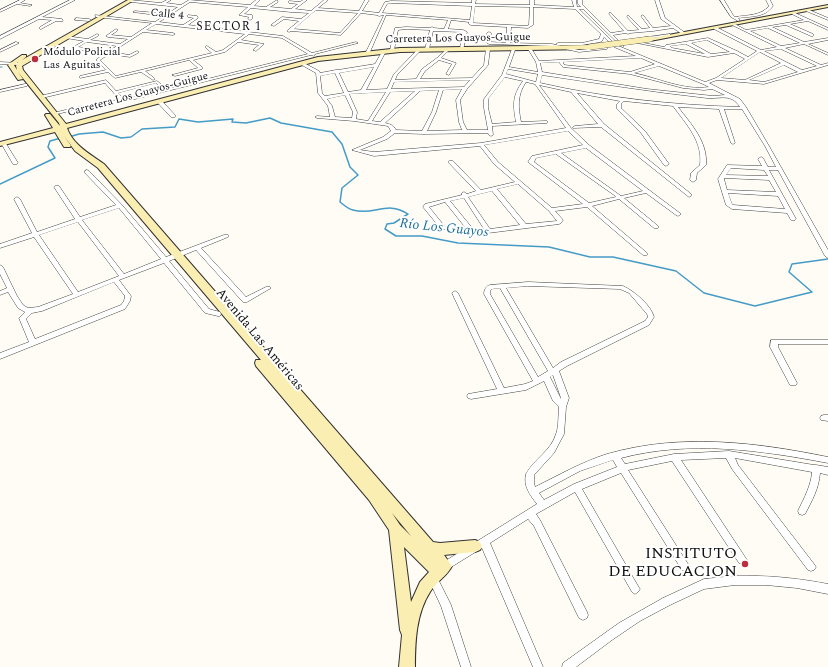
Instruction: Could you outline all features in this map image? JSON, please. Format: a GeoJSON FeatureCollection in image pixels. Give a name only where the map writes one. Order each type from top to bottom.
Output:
{"type":"FeatureCollection","features":[{"type":"Feature","properties":{"kind":"main road"},"geometry":{"type":"LineString","coordinates":[[55,117],[42,97],[20,70],[20,64],[130,0]]}},
{"type":"Feature","properties":{"kind":"main road","name":"Carretera Los Guayos-Guigue"},"geometry":{"type":"LineString","coordinates":[[2,144],[33,135],[61,132],[83,122],[318,59],[384,50],[590,49],[828,7]]}},
{"type":"Feature","properties":{"kind":"main road"},"geometry":{"type":"LineString","coordinates":[[83,122],[68,122],[55,117],[25,85],[11,65],[89,20],[99,17]]}},
{"type":"Feature","properties":{"kind":"main road"},"geometry":{"type":"LineString","coordinates":[[33,135],[47,128],[55,117]]}},
{"type":"Feature","properties":{"kind":"main road","name":"Avenida Las Américas"},"geometry":{"type":"LineString","coordinates":[[55,117],[61,132],[70,145],[97,171],[373,496],[395,529],[438,572]]}},
{"type":"Feature","properties":{"kind":"main road","name":"Avenida Las Américas"},"geometry":{"type":"LineString","coordinates":[[171,258],[428,547],[438,572]]}},
{"type":"Feature","properties":{"kind":"main road"},"geometry":{"type":"LineString","coordinates":[[395,529],[408,634],[408,667]]}},
{"type":"Feature","properties":{"kind":"main road"},"geometry":{"type":"LineString","coordinates":[[428,547],[440,549],[479,543]]}},
{"type":"Feature","properties":{"kind":"main road"},"geometry":{"type":"LineString","coordinates":[[408,634],[417,600],[438,572]]}},
{"type":"Feature","properties":{"kind":"street"},"geometry":{"type":"LineString","coordinates":[[0,11],[23,0]]}},
{"type":"Feature","properties":{"kind":"street"},"geometry":{"type":"LineString","coordinates":[[0,38],[73,0]]}},
{"type":"Feature","properties":{"kind":"street"},"geometry":{"type":"LineString","coordinates":[[130,0],[182,6]]}},
{"type":"Feature","properties":{"kind":"street"},"geometry":{"type":"LineString","coordinates":[[162,4],[169,0]]}},
{"type":"Feature","properties":{"kind":"street"},"geometry":{"type":"LineString","coordinates":[[250,19],[252,16],[241,14],[258,0]]}},
{"type":"Feature","properties":{"kind":"street"},"geometry":{"type":"LineString","coordinates":[[318,59],[283,37],[326,0]]}},
{"type":"Feature","properties":{"kind":"street"},"geometry":{"type":"LineString","coordinates":[[291,30],[340,34],[359,14],[367,0]]}},
{"type":"Feature","properties":{"kind":"street"},"geometry":{"type":"LineString","coordinates":[[315,9],[359,14],[450,19],[470,21],[471,24],[474,25],[509,27],[530,26],[533,7],[532,0]]}},
{"type":"Feature","properties":{"kind":"street"},"geometry":{"type":"LineString","coordinates":[[574,0],[576,8],[615,46],[714,87],[738,100],[780,169],[827,255]]}},
{"type":"Feature","properties":{"kind":"street"},"geometry":{"type":"LineString","coordinates":[[580,0],[580,4],[616,41],[634,54]]}},
{"type":"Feature","properties":{"kind":"street"},"geometry":{"type":"LineString","coordinates":[[657,0],[663,19],[672,27],[683,33]]}},
{"type":"Feature","properties":{"kind":"street"},"geometry":{"type":"LineString","coordinates":[[722,0],[734,18],[742,22]]}},
{"type":"Feature","properties":{"kind":"street"},"geometry":{"type":"LineString","coordinates":[[734,18],[764,13],[771,6],[768,0]]}},
{"type":"Feature","properties":{"kind":"street"},"geometry":{"type":"LineString","coordinates":[[248,33],[228,50],[115,77],[98,60],[167,15],[194,1],[312,12]]}},
{"type":"Feature","properties":{"kind":"street"},"geometry":{"type":"LineString","coordinates":[[267,8],[277,1]]}},
{"type":"Feature","properties":{"kind":"street"},"geometry":{"type":"LineString","coordinates":[[290,2],[303,2]]}},
{"type":"Feature","properties":{"kind":"street"},"geometry":{"type":"LineString","coordinates":[[291,11],[303,2]]}},
{"type":"Feature","properties":{"kind":"street"},"geometry":{"type":"LineString","coordinates":[[379,15],[388,2],[474,2],[533,7],[584,8]]}},
{"type":"Feature","properties":{"kind":"street"},"geometry":{"type":"LineString","coordinates":[[470,21],[474,2]]}},
{"type":"Feature","properties":{"kind":"street"},"geometry":{"type":"LineString","coordinates":[[16,3],[30,5]]}},
{"type":"Feature","properties":{"kind":"street"},"geometry":{"type":"LineString","coordinates":[[807,10],[828,19]]}},
{"type":"Feature","properties":{"kind":"street"},"geometry":{"type":"LineString","coordinates":[[135,12],[167,15]]}},
{"type":"Feature","properties":{"kind":"street"},"geometry":{"type":"LineString","coordinates":[[610,12],[628,33]]}},
{"type":"Feature","properties":{"kind":"street"},"geometry":{"type":"LineString","coordinates":[[792,13],[828,30]]}},
{"type":"Feature","properties":{"kind":"street"},"geometry":{"type":"LineString","coordinates":[[184,26],[197,17],[189,16]]}},
{"type":"Feature","properties":{"kind":"street"},"geometry":{"type":"LineString","coordinates":[[368,52],[386,16]]}},
{"type":"Feature","properties":{"kind":"street"},"geometry":{"type":"LineString","coordinates":[[628,16],[642,31]]}},
{"type":"Feature","properties":{"kind":"street"},"geometry":{"type":"LineString","coordinates":[[642,16],[653,30]]}},
{"type":"Feature","properties":{"kind":"street","name":"Calle 4"},"geometry":{"type":"LineString","coordinates":[[99,17],[283,37]]}},
{"type":"Feature","properties":{"kind":"street"},"geometry":{"type":"LineString","coordinates":[[424,28],[427,17]]}},
{"type":"Feature","properties":{"kind":"street"},"geometry":{"type":"LineString","coordinates":[[37,18],[62,20]]}},
{"type":"Feature","properties":{"kind":"street"},"geometry":{"type":"LineString","coordinates":[[273,25],[283,18],[303,20]]}},
{"type":"Feature","properties":{"kind":"street"},"geometry":{"type":"LineString","coordinates":[[76,19],[89,20]]}},
{"type":"Feature","properties":{"kind":"street"},"geometry":{"type":"LineString","coordinates":[[446,29],[450,19]]}},
{"type":"Feature","properties":{"kind":"street"},"geometry":{"type":"LineString","coordinates":[[41,28],[55,20]]}},
{"type":"Feature","properties":{"kind":"street"},"geometry":{"type":"LineString","coordinates":[[746,31],[808,20]]}},
{"type":"Feature","properties":{"kind":"street"},"geometry":{"type":"LineString","coordinates":[[732,24],[820,65]]}},
{"type":"Feature","properties":{"kind":"street"},"geometry":{"type":"LineString","coordinates":[[787,24],[812,35]]}},
{"type":"Feature","properties":{"kind":"street"},"geometry":{"type":"LineString","coordinates":[[508,44],[509,27]]}},
{"type":"Feature","properties":{"kind":"street"},"geometry":{"type":"LineString","coordinates":[[610,34],[672,27]]}},
{"type":"Feature","properties":{"kind":"street"},"geometry":{"type":"LineString","coordinates":[[768,27],[828,54]]}},
{"type":"Feature","properties":{"kind":"street"},"geometry":{"type":"LineString","coordinates":[[392,50],[396,29],[406,28],[432,28],[464,32],[462,49]]}},
{"type":"Feature","properties":{"kind":"street"},"geometry":{"type":"LineString","coordinates":[[427,49],[432,28]]}},
{"type":"Feature","properties":{"kind":"street"},"geometry":{"type":"LineString","coordinates":[[715,28],[800,71]]}},
{"type":"Feature","properties":{"kind":"street"},"geometry":{"type":"LineString","coordinates":[[116,30],[108,36],[131,38]]}},
{"type":"Feature","properties":{"kind":"street"},"geometry":{"type":"LineString","coordinates":[[142,31],[173,34]]}},
{"type":"Feature","properties":{"kind":"street"},"geometry":{"type":"LineString","coordinates":[[488,32],[489,43],[552,46],[599,41],[603,34]]}},
{"type":"Feature","properties":{"kind":"street"},"geometry":{"type":"LineString","coordinates":[[62,55],[96,35]]}},
{"type":"Feature","properties":{"kind":"street"},"geometry":{"type":"LineString","coordinates":[[552,46],[564,49],[669,35]]}},
{"type":"Feature","properties":{"kind":"street"},"geometry":{"type":"LineString","coordinates":[[590,80],[596,60],[590,49],[640,43],[669,35]]}},
{"type":"Feature","properties":{"kind":"street"},"geometry":{"type":"LineString","coordinates":[[66,37],[120,45]]}},
{"type":"Feature","properties":{"kind":"street"},"geometry":{"type":"LineString","coordinates":[[675,51],[666,46],[708,39],[748,59]]}},
{"type":"Feature","properties":{"kind":"street"},"geometry":{"type":"LineString","coordinates":[[704,83],[717,78],[760,51],[828,39]]}},
{"type":"Feature","properties":{"kind":"street"},"geometry":{"type":"LineString","coordinates":[[238,41],[262,44],[255,50]]}},
{"type":"Feature","properties":{"kind":"street"},"geometry":{"type":"LineString","coordinates":[[686,42],[712,56]]}},
{"type":"Feature","properties":{"kind":"street"},"geometry":{"type":"LineString","coordinates":[[0,51],[18,43]]}},
{"type":"Feature","properties":{"kind":"street"},"geometry":{"type":"LineString","coordinates":[[55,117],[82,107],[123,101],[356,43]]}},
{"type":"Feature","properties":{"kind":"street"},"geometry":{"type":"LineString","coordinates":[[640,43],[675,51],[712,56],[736,52]]}},
{"type":"Feature","properties":{"kind":"street"},"geometry":{"type":"LineString","coordinates":[[207,47],[215,53]]}},
{"type":"Feature","properties":{"kind":"street"},"geometry":{"type":"LineString","coordinates":[[75,48],[130,56],[137,52]]}},
{"type":"Feature","properties":{"kind":"street"},"geometry":{"type":"LineString","coordinates":[[369,122],[388,91],[395,75],[420,49]]}},
{"type":"Feature","properties":{"kind":"street"},"geometry":{"type":"LineString","coordinates":[[417,81],[423,70],[438,59],[448,49]]}},
{"type":"Feature","properties":{"kind":"street"},"geometry":{"type":"LineString","coordinates":[[465,131],[461,122],[458,100],[465,88],[488,62],[488,49]]}},
{"type":"Feature","properties":{"kind":"street"},"geometry":{"type":"LineString","coordinates":[[530,49],[539,62],[542,73],[537,85]]}},
{"type":"Feature","properties":{"kind":"street"},"geometry":{"type":"LineString","coordinates":[[363,91],[384,50]]}},
{"type":"Feature","properties":{"kind":"street"},"geometry":{"type":"LineString","coordinates":[[490,142],[491,125],[486,99],[504,75],[513,50]]}},
{"type":"Feature","properties":{"kind":"street"},"geometry":{"type":"LineString","coordinates":[[820,51],[828,50]]}},
{"type":"Feature","properties":{"kind":"street"},"geometry":{"type":"LineString","coordinates":[[539,62],[596,60],[640,56]]}},
{"type":"Feature","properties":{"kind":"street"},"geometry":{"type":"LineString","coordinates":[[174,75],[201,68],[190,59]]}},
{"type":"Feature","properties":{"kind":"street"},"geometry":{"type":"LineString","coordinates":[[438,59],[454,63],[448,74]]}},
{"type":"Feature","properties":{"kind":"street"},"geometry":{"type":"LineString","coordinates":[[560,61],[563,66],[594,68],[630,73],[693,88],[705,90],[714,87]]}},
{"type":"Feature","properties":{"kind":"street"},"geometry":{"type":"LineString","coordinates":[[0,63],[11,65],[20,64]]}},
{"type":"Feature","properties":{"kind":"street"},"geometry":{"type":"LineString","coordinates":[[301,63],[314,70],[318,75],[320,93],[330,106],[333,118]]}},
{"type":"Feature","properties":{"kind":"street"},"geometry":{"type":"LineString","coordinates":[[746,80],[785,63]]}},
{"type":"Feature","properties":{"kind":"street"},"geometry":{"type":"LineString","coordinates":[[318,75],[377,64]]}},
{"type":"Feature","properties":{"kind":"street"},"geometry":{"type":"LineString","coordinates":[[630,73],[660,64]]}},
{"type":"Feature","properties":{"kind":"street"},"geometry":{"type":"LineString","coordinates":[[717,78],[768,82],[820,65],[828,64]]}},
{"type":"Feature","properties":{"kind":"street"},"geometry":{"type":"LineString","coordinates":[[163,66],[185,85]]}},
{"type":"Feature","properties":{"kind":"street"},"geometry":{"type":"LineString","coordinates":[[507,68],[681,94],[713,97],[732,96]]}},
{"type":"Feature","properties":{"kind":"street"},"geometry":{"type":"LineString","coordinates":[[81,77],[108,71]]}},
{"type":"Feature","properties":{"kind":"street"},"geometry":{"type":"LineString","coordinates":[[142,71],[153,79]]}},
{"type":"Feature","properties":{"kind":"street"},"geometry":{"type":"LineString","coordinates":[[336,71],[355,112],[354,120]]}},
{"type":"Feature","properties":{"kind":"street"},"geometry":{"type":"LineString","coordinates":[[504,75],[537,85],[573,92],[674,105],[744,108]]}},
{"type":"Feature","properties":{"kind":"street"},"geometry":{"type":"LineString","coordinates":[[393,81],[474,79]]}},
{"type":"Feature","properties":{"kind":"street"},"geometry":{"type":"LineString","coordinates":[[42,97],[106,81],[123,101]]}},
{"type":"Feature","properties":{"kind":"street"},"geometry":{"type":"LineString","coordinates":[[519,124],[516,98],[519,89],[525,81]]}},
{"type":"Feature","properties":{"kind":"street"},"geometry":{"type":"LineString","coordinates":[[116,92],[157,82],[166,90]]}},
{"type":"Feature","properties":{"kind":"street"},"geometry":{"type":"LineString","coordinates":[[0,91],[25,85]]}},
{"type":"Feature","properties":{"kind":"street"},"geometry":{"type":"LineString","coordinates":[[537,85],[569,129],[587,146],[678,214]]}},
{"type":"Feature","properties":{"kind":"street"},"geometry":{"type":"LineString","coordinates":[[324,98],[363,91],[418,91],[465,88]]}},
{"type":"Feature","properties":{"kind":"street"},"geometry":{"type":"LineString","coordinates":[[424,132],[434,112],[441,90]]}},
{"type":"Feature","properties":{"kind":"street"},"geometry":{"type":"LineString","coordinates":[[381,124],[418,91]]}},
{"type":"Feature","properties":{"kind":"street"},"geometry":{"type":"LineString","coordinates":[[573,92],[602,125],[689,195]]}},
{"type":"Feature","properties":{"kind":"street"},"geometry":{"type":"LineString","coordinates":[[624,99],[619,104],[619,108],[643,132],[666,164]]}},
{"type":"Feature","properties":{"kind":"street"},"geometry":{"type":"LineString","coordinates":[[159,101],[173,116]]}},
{"type":"Feature","properties":{"kind":"street"},"geometry":{"type":"LineString","coordinates":[[674,105],[694,130],[704,156],[703,165],[694,172],[693,180]]}},
{"type":"Feature","properties":{"kind":"street"},"geometry":{"type":"LineString","coordinates":[[720,108],[733,143]]}},
{"type":"Feature","properties":{"kind":"street"},"geometry":{"type":"LineString","coordinates":[[317,117],[381,124],[392,127],[394,131]]}},
{"type":"Feature","properties":{"kind":"street"},"geometry":{"type":"LineString","coordinates":[[491,125],[545,122]]}},
{"type":"Feature","properties":{"kind":"street"},"geometry":{"type":"LineString","coordinates":[[575,127],[602,125]]}},
{"type":"Feature","properties":{"kind":"street"},"geometry":{"type":"LineString","coordinates":[[491,131],[394,131],[385,138],[355,150],[374,154],[481,144],[569,129]]}},
{"type":"Feature","properties":{"kind":"street"},"geometry":{"type":"LineString","coordinates":[[2,144],[15,163]]}},
{"type":"Feature","properties":{"kind":"street"},"geometry":{"type":"LineString","coordinates":[[446,200],[471,231],[488,231],[559,222],[560,218],[496,163],[481,144]]}},
{"type":"Feature","properties":{"kind":"street"},"geometry":{"type":"LineString","coordinates":[[587,146],[534,157],[531,162],[588,205],[645,254]]}},
{"type":"Feature","properties":{"kind":"street"},"geometry":{"type":"LineString","coordinates":[[556,152],[620,198],[656,227]]}},
{"type":"Feature","properties":{"kind":"street"},"geometry":{"type":"LineString","coordinates":[[761,159],[793,219]]}},
{"type":"Feature","properties":{"kind":"street"},"geometry":{"type":"LineString","coordinates":[[451,162],[479,191]]}},
{"type":"Feature","properties":{"kind":"street"},"geometry":{"type":"LineString","coordinates":[[780,169],[729,166],[720,178],[729,205],[732,207],[788,211]]}},
{"type":"Feature","properties":{"kind":"street"},"geometry":{"type":"LineString","coordinates":[[88,172],[171,258]]}},
{"type":"Feature","properties":{"kind":"street"},"geometry":{"type":"LineString","coordinates":[[722,176],[771,178]]}},
{"type":"Feature","properties":{"kind":"street"},"geometry":{"type":"LineString","coordinates":[[443,228],[426,207],[430,204],[464,194],[517,182]]}},
{"type":"Feature","properties":{"kind":"street"},"geometry":{"type":"LineString","coordinates":[[57,187],[79,220],[123,277]]}},
{"type":"Feature","properties":{"kind":"street"},"geometry":{"type":"LineString","coordinates":[[493,188],[525,227]]}},
{"type":"Feature","properties":{"kind":"street"},"geometry":{"type":"LineString","coordinates":[[551,210],[588,205],[648,191]]}},
{"type":"Feature","properties":{"kind":"street"},"geometry":{"type":"LineString","coordinates":[[724,191],[779,194]]}},
{"type":"Feature","properties":{"kind":"street"},"geometry":{"type":"LineString","coordinates":[[464,194],[488,231]]}},
{"type":"Feature","properties":{"kind":"street"},"geometry":{"type":"LineString","coordinates":[[17,199],[35,234],[76,295]]}},
{"type":"Feature","properties":{"kind":"street"},"geometry":{"type":"LineString","coordinates":[[0,246],[120,206]]}},
{"type":"Feature","properties":{"kind":"street"},"geometry":{"type":"LineString","coordinates":[[0,267],[18,304],[25,310],[30,311],[40,309],[116,280],[226,236]]}},
{"type":"Feature","properties":{"kind":"street"},"geometry":{"type":"LineString","coordinates":[[198,248],[245,300],[268,288]]}},
{"type":"Feature","properties":{"kind":"street"},"geometry":{"type":"LineString","coordinates":[[0,356],[123,307],[128,296],[116,280]]}},
{"type":"Feature","properties":{"kind":"street"},"geometry":{"type":"LineString","coordinates":[[471,396],[526,387],[537,382],[564,364],[647,323],[651,317],[650,313],[631,292],[622,287],[528,284],[490,287],[487,291],[488,294],[537,382]]}},
{"type":"Feature","properties":{"kind":"street"},"geometry":{"type":"LineString","coordinates":[[502,286],[565,398],[562,405],[558,440],[530,474],[528,480],[530,486],[543,504]]}},
{"type":"Feature","properties":{"kind":"street"},"geometry":{"type":"LineString","coordinates":[[0,293],[11,289]]}},
{"type":"Feature","properties":{"kind":"street"},"geometry":{"type":"LineString","coordinates":[[454,293],[502,390]]}},
{"type":"Feature","properties":{"kind":"street"},"geometry":{"type":"LineString","coordinates":[[30,311],[22,318],[33,343]]}},
{"type":"Feature","properties":{"kind":"street"},"geometry":{"type":"LineString","coordinates":[[793,383],[774,347],[774,342],[828,342]]}},
{"type":"Feature","properties":{"kind":"street"},"geometry":{"type":"LineString","coordinates":[[534,492],[577,469],[615,456],[655,447],[704,444],[751,446],[828,460]]}},
{"type":"Feature","properties":{"kind":"street"},"geometry":{"type":"LineString","coordinates":[[729,454],[736,467],[811,568]]}},
{"type":"Feature","properties":{"kind":"street"},"geometry":{"type":"LineString","coordinates":[[466,667],[446,605],[438,572],[479,543],[543,504],[577,487],[623,468],[674,457],[729,454],[828,471]]}},
{"type":"Feature","properties":{"kind":"street"},"geometry":{"type":"LineString","coordinates":[[615,456],[685,567]]}},
{"type":"Feature","properties":{"kind":"street"},"geometry":{"type":"LineString","coordinates":[[674,457],[742,560]]}},
{"type":"Feature","properties":{"kind":"street"},"geometry":{"type":"LineString","coordinates":[[802,511],[817,477],[816,468]]}},
{"type":"Feature","properties":{"kind":"street"},"geometry":{"type":"LineString","coordinates":[[577,487],[635,589]]}},
{"type":"Feature","properties":{"kind":"street"},"geometry":{"type":"LineString","coordinates":[[529,513],[537,523],[583,615]]}},
{"type":"Feature","properties":{"kind":"street"},"geometry":{"type":"LineString","coordinates":[[479,543],[538,667]]}},
{"type":"Feature","properties":{"kind":"street"},"geometry":{"type":"LineString","coordinates":[[567,667],[606,638],[655,605],[703,584],[753,580],[795,582],[828,589]]}},
{"type":"Feature","properties":{"kind":"waterway","name":"Río Los Guayos"},"geometry":{"type":"LineString","coordinates":[[69,137],[79,134],[103,132],[121,138],[131,137],[142,129],[175,127],[179,119],[198,122],[233,119],[232,122],[246,123],[270,118],[281,123],[332,132],[342,144],[350,167],[358,175],[342,188],[340,202],[353,210],[368,211],[394,208],[408,214],[394,223],[387,224],[385,229],[396,236],[422,236],[458,243],[549,247],[590,257],[613,257],[676,271],[704,293],[755,306],[812,292],[789,272],[792,264],[828,259]]}},
{"type":"Feature","properties":{"kind":"waterway","name":"Río Los Guayos"},"geometry":{"type":"LineString","coordinates":[[0,184],[55,158],[48,147],[50,141],[61,138]]}},
{"type":"Feature","properties":{"kind":"place","name":"Módulo Policial Las Aguitas"},"geometry":{"type":"Point","coordinates":[35,59]}},
{"type":"Feature","properties":{"kind":"place","name":"INSTITUTO DE EDUCACION"},"geometry":{"type":"Point","coordinates":[745,564]}},
{"type":"Feature","properties":{"kind":"district","name":"SECTOR 1"},"geometry":{"type":"Point","coordinates":[229,28]}}]}
